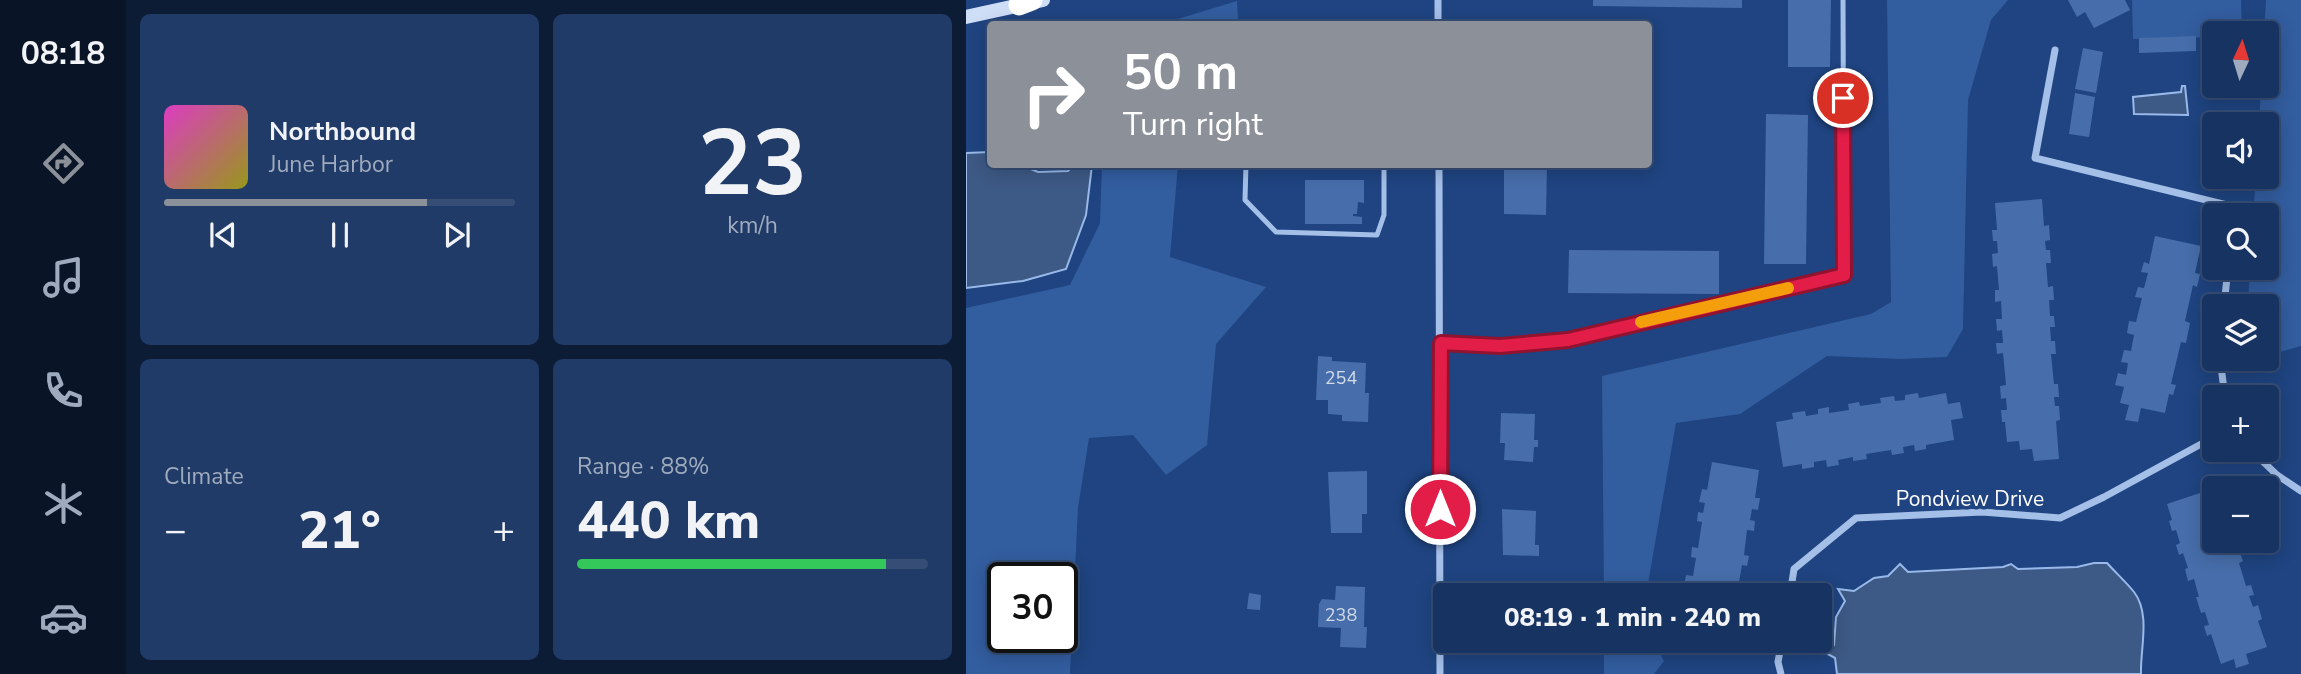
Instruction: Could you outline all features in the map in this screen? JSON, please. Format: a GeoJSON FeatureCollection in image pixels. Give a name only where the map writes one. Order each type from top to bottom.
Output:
{"type":"FeatureCollection","features":[{"type":"Feature","properties":{"kind":"main road"},"geometry":{"type":"LineString","coordinates":[[966,17],[1042,0]]}},
{"type":"Feature","properties":{"kind":"street"},"geometry":{"type":"LineString","coordinates":[[1438,0],[1438,21]]}},
{"type":"Feature","properties":{"kind":"street"},"geometry":{"type":"LineString","coordinates":[[2055,50],[2035,158],[2219,203]]}},
{"type":"Feature","properties":{"kind":"street"},"geometry":{"type":"LineString","coordinates":[[1439,168],[1440,674]]}},
{"type":"Feature","properties":{"kind":"street","name":"Pondview Drive"},"geometry":{"type":"LineString","coordinates":[[1792,583],[1794,569],[1856,517],[1982,512],[2060,517],[2202,443]]}},
{"type":"Feature","properties":{"kind":"street"},"geometry":{"type":"LineString","coordinates":[[2263,462],[2301,491]]}},
{"type":"Feature","properties":{"kind":"street"},"geometry":{"type":"LineString","coordinates":[[1780,653],[1778,662],[1781,674]]}},
{"type":"Feature","properties":{"kind":"lane"},"geometry":{"type":"LineString","coordinates":[[1441,343],[1500,346],[1568,340],[1844,275],[1843,0]]}},
{"type":"Feature","properties":{"kind":"lane"},"geometry":{"type":"LineString","coordinates":[[1246,168],[1245,200],[1276,232],[1377,235],[1384,215],[1384,168]]}},
{"type":"Feature","properties":{"kind":"shaded area"},"geometry":{"type":"Polygon","coordinates":[[[1887,0],[2008,0],[1991,20],[1968,100],[1963,329],[1947,357],[1901,359],[1827,356],[1740,414],[1676,423],[1648,583],[1604,583],[1602,376],[1871,314],[1891,302],[1887,0]]]}},
{"type":"Feature","properties":{"kind":"shaded area"},"geometry":{"type":"Polygon","coordinates":[[[2132,0],[2241,0],[2242,21],[2202,21],[2202,37],[2133,39],[2132,0]]]}},
{"type":"Feature","properties":{"kind":"shaded area"},"geometry":{"type":"Polygon","coordinates":[[[2266,0],[2301,0],[2301,346],[2279,352],[2279,294],[2249,294],[2249,280],[2279,280],[2279,203],[2254,203],[2255,189],[2279,189],[2279,112],[2260,112],[2260,98],[2279,98],[2279,21],[2265,21],[2266,0]]]}},
{"type":"Feature","properties":{"kind":"shaded area"},"geometry":{"type":"Polygon","coordinates":[[[1237,1],[1236,21],[1171,21],[1237,1]]]}},
{"type":"Feature","properties":{"kind":"shaded area"},"geometry":{"type":"Polygon","coordinates":[[[2182,86],[2185,86],[2188,115],[2134,114],[2133,97],[2181,92],[2182,86]]]}},
{"type":"Feature","properties":{"kind":"shaded area"},"geometry":{"type":"Polygon","coordinates":[[[987,152],[987,168],[1028,168],[1038,172],[1092,168],[1086,215],[1066,269],[1023,281],[966,288],[966,153],[987,152]]]}},
{"type":"Feature","properties":{"kind":"shaded area"},"geometry":{"type":"Polygon","coordinates":[[[1102,168],[1178,168],[1170,257],[1266,287],[1216,344],[1207,445],[1166,475],[1133,435],[1089,438],[1078,508],[1075,562],[987,562],[987,653],[1071,653],[1070,674],[966,674],[966,308],[1070,285],[1100,223],[1102,168]]]}},
{"type":"Feature","properties":{"kind":"shaded area"},"geometry":{"type":"Polygon","coordinates":[[[2107,563],[2134,592],[2142,611],[2144,632],[2141,674],[1837,674],[1835,658],[1826,653],[1832,653],[1836,617],[1845,601],[1838,589],[1854,591],[1874,578],[1888,576],[1900,564],[1908,572],[2003,567],[2011,564],[2018,569],[2107,563]]]}},
{"type":"Feature","properties":{"kind":"shaded area"},"geometry":{"type":"Polygon","coordinates":[[[1604,653],[1660,653],[1664,661],[1654,674],[1604,674],[1604,653]]]}},
{"type":"Feature","properties":{"kind":"building"},"geometry":{"type":"Polygon","coordinates":[[[1593,0],[1742,0],[1742,8],[1593,6],[1593,0]]]}},
{"type":"Feature","properties":{"kind":"building"},"geometry":{"type":"Polygon","coordinates":[[[1788,0],[1831,0],[1830,67],[1788,67],[1788,0]]]}},
{"type":"Feature","properties":{"kind":"building"},"geometry":{"type":"Polygon","coordinates":[[[2068,0],[2125,0],[2130,10],[2094,28],[2085,12],[2077,17],[2068,0]]]}},
{"type":"Feature","properties":{"kind":"building"},"geometry":{"type":"Polygon","coordinates":[[[2196,36],[2196,51],[2139,53],[2139,38],[2196,36]]]}},
{"type":"Feature","properties":{"kind":"building"},"geometry":{"type":"Polygon","coordinates":[[[2083,48],[2103,52],[2096,93],[2075,89],[2083,48]]]}},
{"type":"Feature","properties":{"kind":"building"},"geometry":{"type":"Polygon","coordinates":[[[2075,93],[2095,97],[2089,137],[2069,134],[2075,93]]]}},
{"type":"Feature","properties":{"kind":"building"},"geometry":{"type":"Polygon","coordinates":[[[1766,114],[1808,115],[1806,264],[1764,264],[1766,114]]]}},
{"type":"Feature","properties":{"kind":"building"},"geometry":{"type":"Polygon","coordinates":[[[1504,168],[1547,168],[1546,215],[1504,214],[1504,168]]]}},
{"type":"Feature","properties":{"kind":"building"},"geometry":{"type":"Polygon","coordinates":[[[1305,180],[1364,180],[1364,203],[1358,202],[1357,214],[1353,214],[1362,217],[1362,224],[1305,224],[1305,180]]]}},
{"type":"Feature","properties":{"kind":"building"},"geometry":{"type":"Polygon","coordinates":[[[2042,199],[2044,226],[2049,225],[2050,240],[2045,241],[2046,250],[2050,250],[2051,263],[2046,263],[2048,287],[2053,286],[2054,300],[2049,300],[2050,316],[2054,316],[2055,327],[2050,327],[2056,354],[2051,354],[2054,384],[2058,384],[2059,397],[2054,397],[2055,406],[2059,406],[2060,420],[2056,421],[2059,459],[2034,461],[2032,449],[2020,450],[2019,441],[2007,442],[2005,422],[2002,422],[2001,410],[2007,410],[2006,398],[2001,399],[2000,386],[2006,385],[2003,353],[1997,354],[1996,343],[2003,343],[2002,330],[1997,331],[1996,319],[2002,319],[2001,301],[1995,302],[1995,290],[1999,290],[1997,266],[1993,267],[1992,254],[1998,253],[1992,230],[1997,230],[1995,203],[2042,199]]]}},
{"type":"Feature","properties":{"kind":"building"},"geometry":{"type":"Polygon","coordinates":[[[2155,236],[2201,246],[2195,273],[2200,274],[2197,287],[2193,285],[2185,321],[2190,323],[2186,343],[2181,342],[2171,384],[2176,385],[2173,395],[2169,394],[2165,413],[2141,408],[2138,422],[2125,420],[2129,405],[2120,403],[2124,387],[2115,385],[2118,373],[2126,375],[2128,363],[2121,362],[2124,350],[2131,351],[2134,335],[2127,333],[2129,321],[2136,322],[2142,298],[2135,297],[2138,287],[2144,288],[2148,273],[2141,272],[2144,262],[2149,264],[2155,236]]]}},
{"type":"Feature","properties":{"kind":"building"},"geometry":{"type":"Polygon","coordinates":[[[1569,250],[1719,251],[1719,294],[1568,293],[1569,250]]]}},
{"type":"Feature","properties":{"kind":"building"},"geometry":{"type":"Polygon","coordinates":[[[1318,356],[1332,357],[1332,361],[1366,363],[1368,422],[1342,421],[1342,415],[1328,414],[1328,400],[1316,400],[1318,356]]]}},
{"type":"Feature","properties":{"kind":"building"},"geometry":{"type":"Polygon","coordinates":[[[1918,393],[1919,398],[1946,393],[1948,404],[1960,402],[1963,418],[1951,420],[1954,440],[1926,445],[1926,449],[1915,451],[1914,445],[1903,447],[1904,453],[1892,455],[1891,450],[1866,454],[1867,459],[1853,461],[1853,457],[1838,460],[1839,465],[1827,467],[1826,460],[1814,462],[1814,467],[1802,469],[1802,464],[1783,467],[1776,422],[1793,419],[1792,413],[1805,411],[1806,416],[1818,414],[1818,409],[1829,407],[1829,413],[1849,410],[1848,404],[1859,402],[1860,406],[1881,403],[1880,398],[1894,396],[1895,401],[1905,400],[1905,395],[1918,393]]]}},
{"type":"Feature","properties":{"kind":"building"},"geometry":{"type":"Polygon","coordinates":[[[1501,413],[1535,414],[1534,440],[1538,440],[1538,447],[1534,447],[1533,462],[1504,460],[1505,443],[1500,443],[1501,413]]]}},
{"type":"Feature","properties":{"kind":"building"},"geometry":{"type":"Polygon","coordinates":[[[1712,462],[1759,470],[1755,498],[1760,498],[1758,510],[1752,509],[1750,520],[1755,521],[1754,531],[1747,530],[1744,555],[1749,556],[1747,566],[1742,565],[1739,582],[1743,583],[1685,583],[1686,575],[1693,576],[1696,558],[1691,557],[1692,547],[1698,548],[1702,522],[1697,521],[1698,512],[1703,513],[1705,503],[1699,502],[1702,489],[1707,490],[1712,462]]]}},
{"type":"Feature","properties":{"kind":"building"},"geometry":{"type":"Polygon","coordinates":[[[1367,471],[1367,514],[1362,514],[1362,533],[1331,533],[1328,472],[1367,471]]]}},
{"type":"Feature","properties":{"kind":"building"},"geometry":{"type":"Polygon","coordinates":[[[2202,492],[2202,553],[2240,553],[2243,561],[2239,563],[2246,586],[2251,585],[2254,595],[2249,596],[2253,607],[2258,605],[2262,619],[2258,621],[2267,647],[2246,654],[2249,664],[2236,668],[2234,659],[2221,664],[2211,634],[2207,636],[2204,626],[2209,625],[2205,612],[2201,613],[2194,579],[2188,581],[2185,569],[2188,568],[2183,553],[2179,555],[2176,545],[2180,543],[2176,530],[2172,531],[2167,504],[2202,492]]]}},
{"type":"Feature","properties":{"kind":"building"},"geometry":{"type":"Polygon","coordinates":[[[1502,509],[1536,511],[1535,545],[1539,545],[1539,556],[1503,555],[1502,509]]]}},
{"type":"Feature","properties":{"kind":"building"},"geometry":{"type":"Polygon","coordinates":[[[1336,586],[1365,587],[1366,648],[1340,647],[1341,628],[1318,627],[1319,604],[1322,599],[1335,600],[1336,586]]]}},
{"type":"Feature","properties":{"kind":"building"},"geometry":{"type":"Polygon","coordinates":[[[1249,593],[1261,595],[1260,610],[1247,609],[1249,593]]]}},
{"type":"Feature","properties":{"kind":"slow traffic"},"geometry":{"type":"LineString","coordinates":[[1641,322],[1788,288]]}},
{"type":"Feature","properties":{"kind":"route"},"geometry":{"type":"LineString","coordinates":[[1440,509],[1441,343],[1500,346],[1568,340],[1844,275],[1843,98]]}}]}
